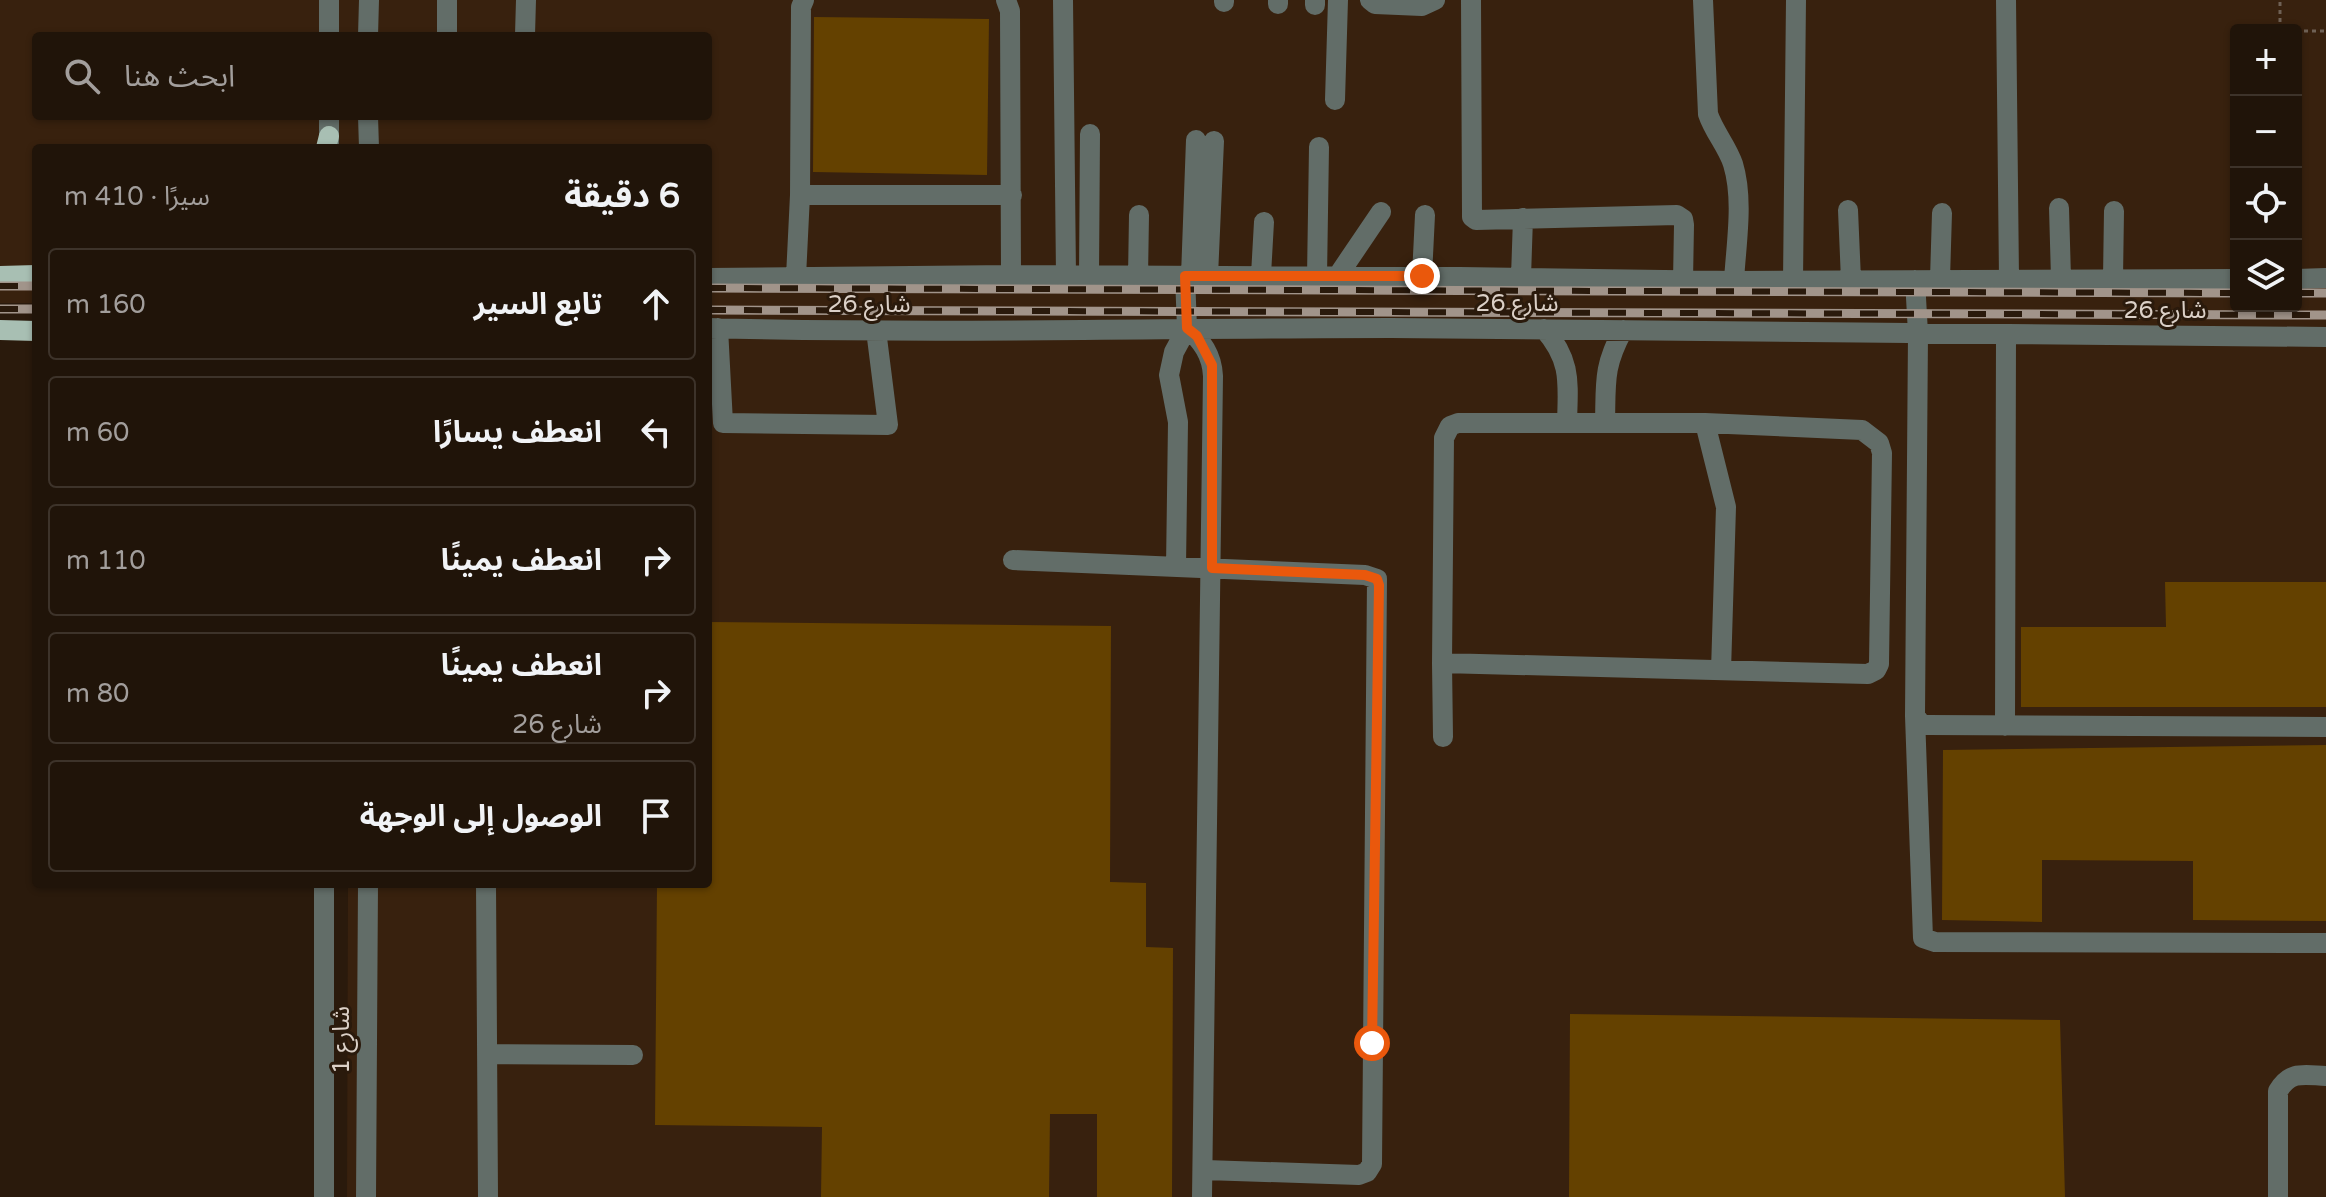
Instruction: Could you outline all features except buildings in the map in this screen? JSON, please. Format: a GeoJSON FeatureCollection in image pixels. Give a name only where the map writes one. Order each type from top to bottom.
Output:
{"type":"FeatureCollection","features":[{"type":"Feature","properties":{"kind":"main road"},"geometry":{"type":"LineString","coordinates":[[0,276],[32,275]]}},
{"type":"Feature","properties":{"kind":"main road"},"geometry":{"type":"LineString","coordinates":[[0,330],[32,331]]}},
{"type":"Feature","properties":{"kind":"street"},"geometry":{"type":"LineString","coordinates":[[329,0],[329,32]]}},
{"type":"Feature","properties":{"kind":"street"},"geometry":{"type":"LineString","coordinates":[[368,32],[369,0]]}},
{"type":"Feature","properties":{"kind":"street"},"geometry":{"type":"LineString","coordinates":[[447,0],[447,32]]}},
{"type":"Feature","properties":{"kind":"street"},"geometry":{"type":"LineString","coordinates":[[525,32],[526,0]]}},
{"type":"Feature","properties":{"kind":"street"},"geometry":{"type":"LineString","coordinates":[[796,277],[800,195],[801,7],[804,0]]}},
{"type":"Feature","properties":{"kind":"street"},"geometry":{"type":"LineString","coordinates":[[1006,0],[1010,11],[1011,275]]}},
{"type":"Feature","properties":{"kind":"street"},"geometry":{"type":"LineString","coordinates":[[1063,0],[1066,276]]}},
{"type":"Feature","properties":{"kind":"street"},"geometry":{"type":"LineString","coordinates":[[1335,100],[1338,0]]}},
{"type":"Feature","properties":{"kind":"street"},"geometry":{"type":"LineString","coordinates":[[1370,0],[1375,4],[1422,6],[1435,0]]}},
{"type":"Feature","properties":{"kind":"street"},"geometry":{"type":"LineString","coordinates":[[1471,0],[1470,212],[1476,220],[1677,215],[1683,219],[1684,225],[1683,281]]}},
{"type":"Feature","properties":{"kind":"street"},"geometry":{"type":"LineString","coordinates":[[1703,0],[1708,114],[1734,167],[1738,192],[1734,281]]}},
{"type":"Feature","properties":{"kind":"street"},"geometry":{"type":"LineString","coordinates":[[1793,281],[1796,0]]}},
{"type":"Feature","properties":{"kind":"street"},"geometry":{"type":"LineString","coordinates":[[2006,0],[2009,279]]}},
{"type":"Feature","properties":{"kind":"street"},"geometry":{"type":"LineString","coordinates":[[1089,276],[1090,134]]}},
{"type":"Feature","properties":{"kind":"street"},"geometry":{"type":"LineString","coordinates":[[1176,567],[1178,422],[1169,375],[1174,352],[1187,328],[1205,140]]}},
{"type":"Feature","properties":{"kind":"street"},"geometry":{"type":"LineString","coordinates":[[1319,147],[1327,277]]}},
{"type":"Feature","properties":{"kind":"street"},"geometry":{"type":"LineString","coordinates":[[800,195],[1012,195]]}},
{"type":"Feature","properties":{"kind":"street"},"geometry":{"type":"LineString","coordinates":[[2059,208],[2061,278]]}},
{"type":"Feature","properties":{"kind":"street"},"geometry":{"type":"LineString","coordinates":[[1848,210],[1851,280]]}},
{"type":"Feature","properties":{"kind":"street"},"geometry":{"type":"LineString","coordinates":[[2113,278],[2114,211]]}},
{"type":"Feature","properties":{"kind":"street"},"geometry":{"type":"LineString","coordinates":[[1327,277],[1381,212]]}},
{"type":"Feature","properties":{"kind":"street"},"geometry":{"type":"LineString","coordinates":[[1940,279],[1942,213]]}},
{"type":"Feature","properties":{"kind":"street"},"geometry":{"type":"LineString","coordinates":[[1138,277],[1139,215]]}},
{"type":"Feature","properties":{"kind":"street"},"geometry":{"type":"LineString","coordinates":[[1422,276],[1425,215]]}},
{"type":"Feature","properties":{"kind":"street"},"geometry":{"type":"LineString","coordinates":[[1521,277],[1523,218]]}},
{"type":"Feature","properties":{"kind":"street"},"geometry":{"type":"LineString","coordinates":[[1261,275],[1264,222]]}},
{"type":"Feature","properties":{"kind":"street","name":"شارع 26"},"geometry":{"type":"LineString","coordinates":[[712,278],[1261,275],[1683,281],[2230,279]]}},
{"type":"Feature","properties":{"kind":"street"},"geometry":{"type":"LineString","coordinates":[[2302,279],[2326,278]]}},
{"type":"Feature","properties":{"kind":"street"},"geometry":{"type":"LineString","coordinates":[[1915,280],[1918,333],[1915,716],[1921,932],[1925,941],[2326,943]]}},
{"type":"Feature","properties":{"kind":"street"},"geometry":{"type":"LineString","coordinates":[[713,328],[723,423],[888,425],[876,330]]}},
{"type":"Feature","properties":{"kind":"street","name":"شارع 26"},"geometry":{"type":"LineString","coordinates":[[713,328],[1544,329],[2326,337]]}},
{"type":"Feature","properties":{"kind":"street"},"geometry":{"type":"LineString","coordinates":[[1187,328],[1197,336],[1212,365],[1205,1170],[1202,1197]]}},
{"type":"Feature","properties":{"kind":"street"},"geometry":{"type":"LineString","coordinates":[[1544,329],[1556,343],[1566,364],[1567,423]]}},
{"type":"Feature","properties":{"kind":"street"},"geometry":{"type":"LineString","coordinates":[[1605,423],[1606,371],[1609,357],[1623,330]]}},
{"type":"Feature","properties":{"kind":"street"},"geometry":{"type":"LineString","coordinates":[[2005,726],[2006,336]]}},
{"type":"Feature","properties":{"kind":"street"},"geometry":{"type":"LineString","coordinates":[[1442,663],[1868,674],[1876,670],[1879,664],[1882,453],[1879,443],[1862,430],[1705,423],[1458,423],[1450,426],[1446,431],[1442,663],[1443,737]]}},
{"type":"Feature","properties":{"kind":"street"},"geometry":{"type":"LineString","coordinates":[[1705,423],[1726,507],[1721,671]]}},
{"type":"Feature","properties":{"kind":"street"},"geometry":{"type":"LineString","coordinates":[[1013,560],[1365,575],[1377,579],[1379,585],[1373,1160],[1367,1172],[1359,1175],[1205,1170]]}},
{"type":"Feature","properties":{"kind":"street"},"geometry":{"type":"LineString","coordinates":[[1915,716],[1922,725],[2326,727]]}},
{"type":"Feature","properties":{"kind":"street","name":"شارع 1"},"geometry":{"type":"LineString","coordinates":[[324,888],[324,1197]]}},
{"type":"Feature","properties":{"kind":"street","name":"شارع 1"},"geometry":{"type":"LineString","coordinates":[[366,1197],[368,888]]}},
{"type":"Feature","properties":{"kind":"street"},"geometry":{"type":"LineString","coordinates":[[486,888],[488,1197]]}},
{"type":"Feature","properties":{"kind":"street"},"geometry":{"type":"LineString","coordinates":[[487,1054],[633,1055]]}},
{"type":"Feature","properties":{"kind":"street"},"geometry":{"type":"LineString","coordinates":[[2278,1197],[2278,1091],[2285,1080],[2296,1075],[2326,1076]]}},
{"type":"Feature","properties":{"kind":"path"},"geometry":{"type":"LineString","coordinates":[[2280,0],[2280,24]]}},
{"type":"Feature","properties":{"kind":"path"},"geometry":{"type":"LineString","coordinates":[[2302,31],[2326,31]]}},
{"type":"Feature","properties":{"kind":"shaded area"},"geometry":{"type":"Polygon","coordinates":[[[0,0],[2326,0],[2326,1197],[347,1197],[348,888],[712,888],[712,144],[32,144],[32,303],[0,303],[0,0]]]}},
{"type":"Feature","properties":{"kind":"railway"},"geometry":{"type":"LineString","coordinates":[[0,286],[32,286]]}},
{"type":"Feature","properties":{"kind":"railway"},"geometry":{"type":"LineString","coordinates":[[712,288],[2230,293]]}},
{"type":"Feature","properties":{"kind":"railway"},"geometry":{"type":"LineString","coordinates":[[2302,293],[2326,293]]}},
{"type":"Feature","properties":{"kind":"railway"},"geometry":{"type":"LineString","coordinates":[[0,309],[32,309]]}},
{"type":"Feature","properties":{"kind":"railway"},"geometry":{"type":"LineString","coordinates":[[712,310],[2326,315]]}},
{"type":"Feature","properties":{"kind":"route"},"geometry":{"type":"LineString","coordinates":[[1372,1043],[1379,585],[1372,575],[1212,568],[1212,365],[1197,336],[1187,328],[1185,276],[1422,276]]}}]}
